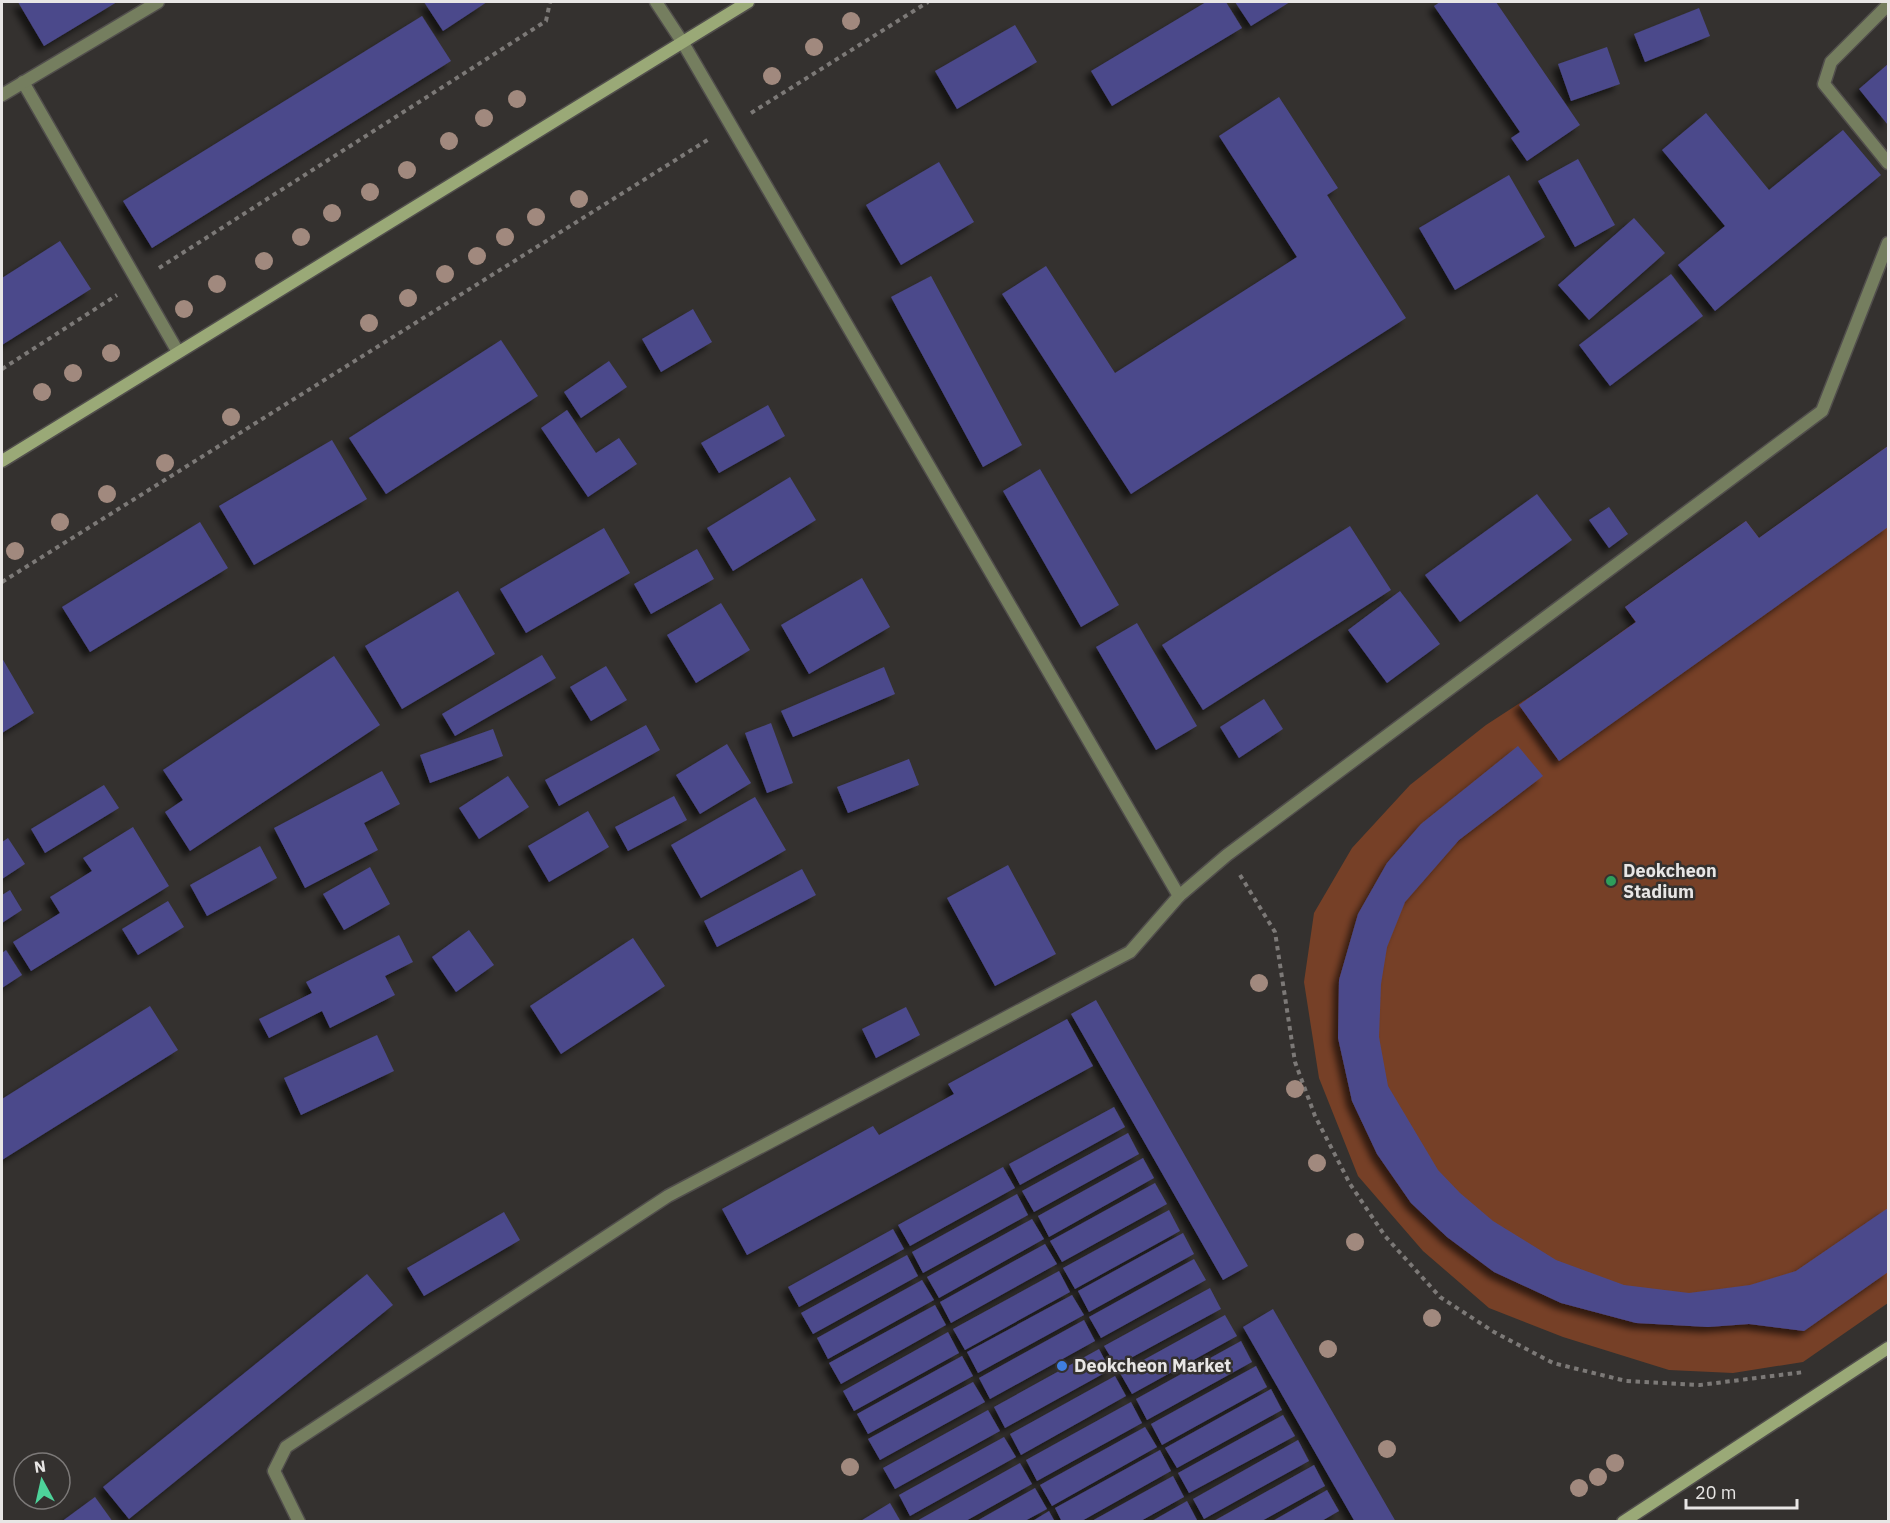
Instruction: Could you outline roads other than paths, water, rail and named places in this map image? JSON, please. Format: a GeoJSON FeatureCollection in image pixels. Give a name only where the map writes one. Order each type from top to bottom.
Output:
{"type":"FeatureCollection","features":[{"type":"Feature","properties":{"kind":"main road"},"geometry":{"type":"LineString","coordinates":[[2,461],[748,2]]}},
{"type":"Feature","properties":{"kind":"main road"},"geometry":{"type":"LineString","coordinates":[[1623,1521],[1888,1348]]}},
{"type":"Feature","properties":{"kind":"street"},"geometry":{"type":"LineString","coordinates":[[2,95],[158,2]]}},
{"type":"Feature","properties":{"kind":"street"},"geometry":{"type":"LineString","coordinates":[[656,2],[683,43],[1179,896]]}},
{"type":"Feature","properties":{"kind":"street"},"geometry":{"type":"LineString","coordinates":[[1888,5],[1831,62],[1824,84],[1888,163]]}},
{"type":"Feature","properties":{"kind":"street"},"geometry":{"type":"LineString","coordinates":[[23,82],[178,352]]}},
{"type":"Feature","properties":{"kind":"street"},"geometry":{"type":"LineString","coordinates":[[299,1521],[274,1471],[286,1448],[668,1196],[1130,952],[1179,896],[1227,855],[1822,411],[1888,243]]}},
{"type":"Feature","properties":{"kind":"place","name":"Deokcheon Stadium"},"geometry":{"type":"Point","coordinates":[1611,881]}},
{"type":"Feature","properties":{"kind":"place","name":"Deokcheon Market"},"geometry":{"type":"Point","coordinates":[1062,1366]}}]}
